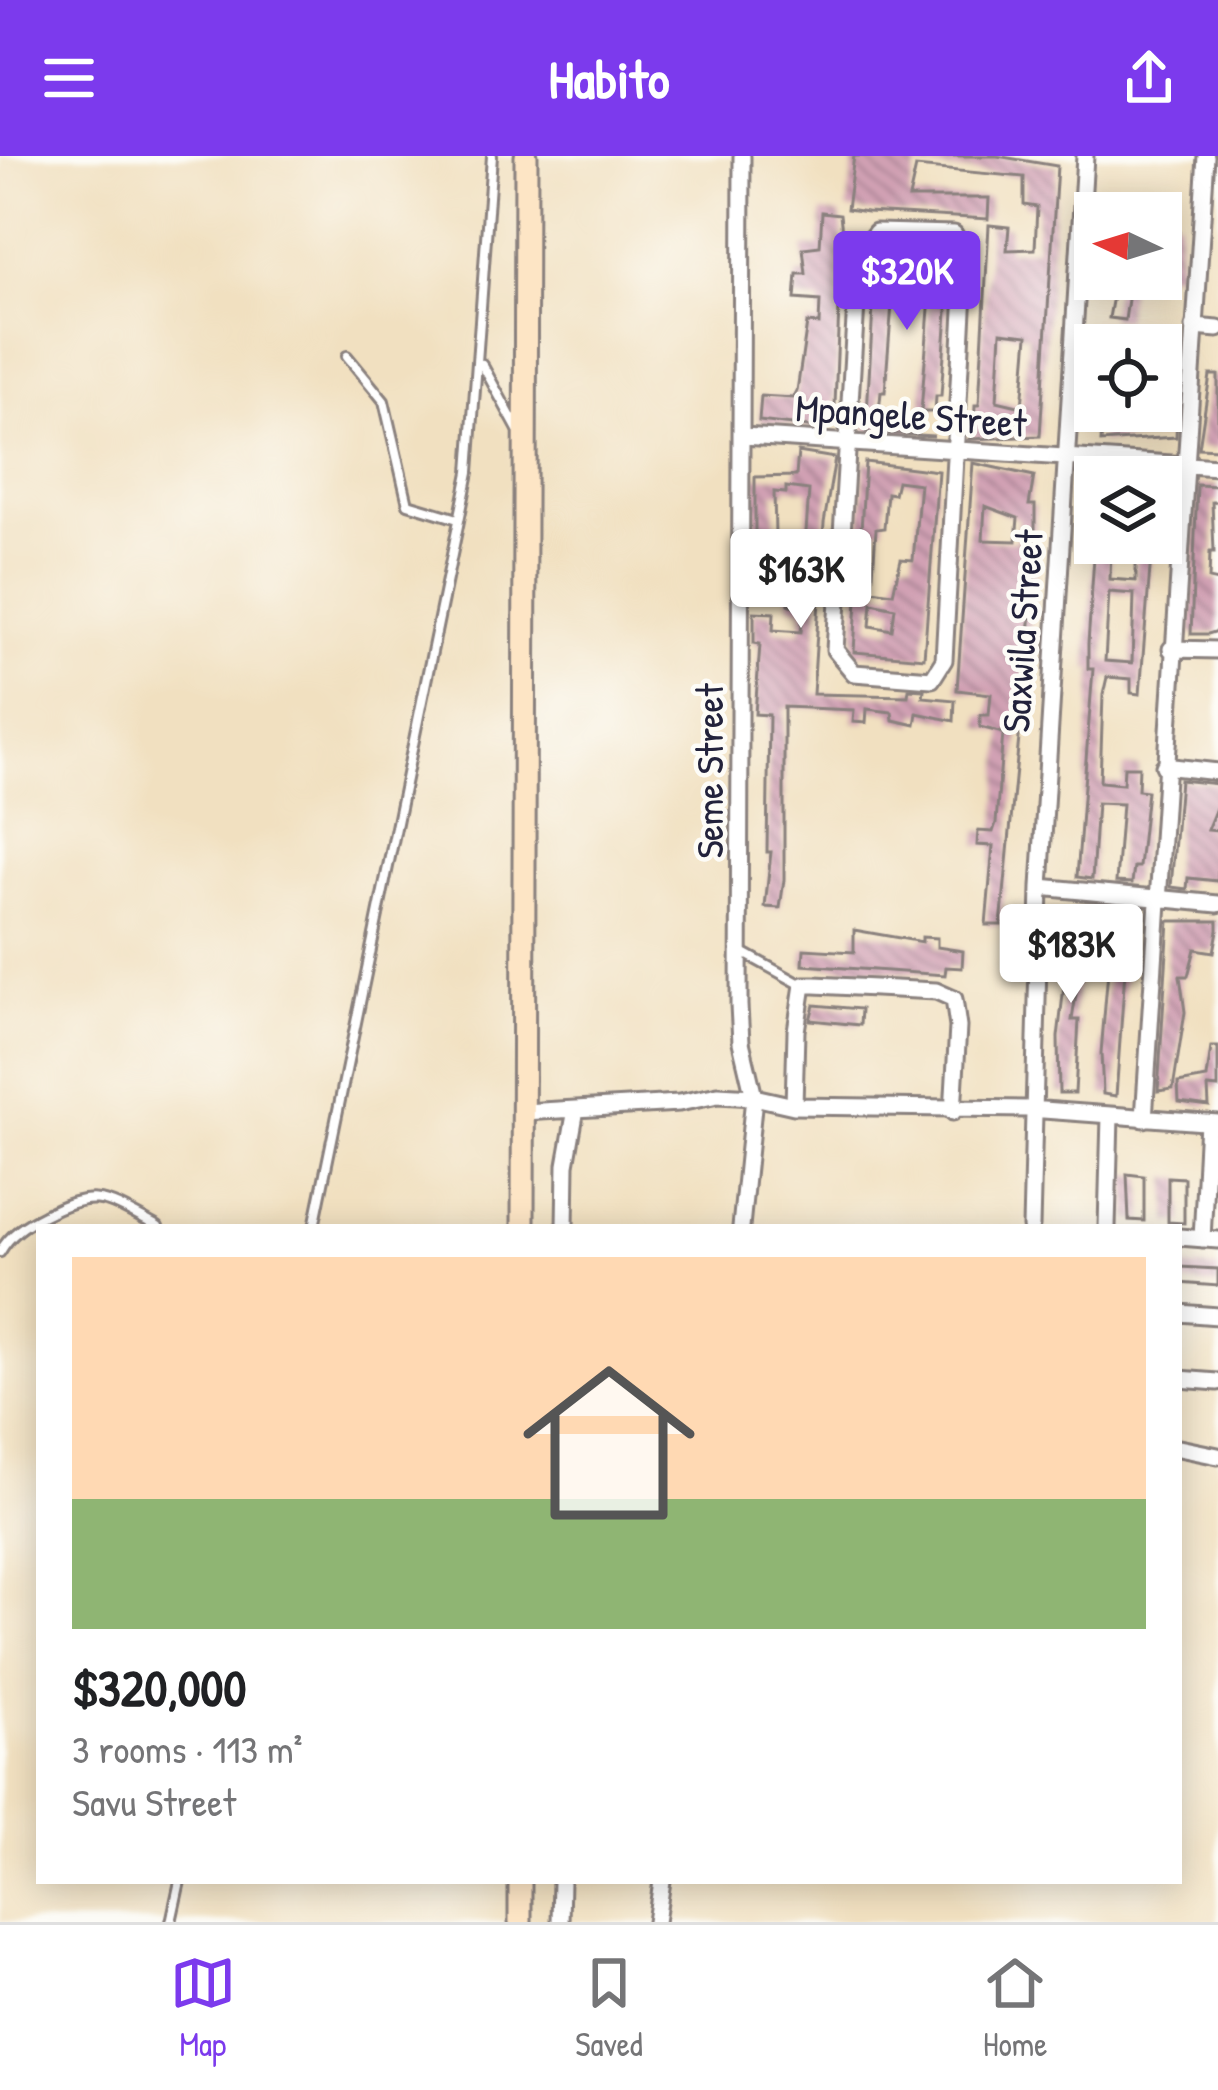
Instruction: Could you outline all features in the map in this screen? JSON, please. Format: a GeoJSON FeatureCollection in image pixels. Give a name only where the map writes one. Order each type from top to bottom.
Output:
{"type":"FeatureCollection","features":[{"type":"Feature","properties":{"kind":"main road"},"geometry":{"type":"LineString","coordinates":[[524,1224],[526,156]]}},
{"type":"Feature","properties":{"kind":"main road"},"geometry":{"type":"LineString","coordinates":[[520,1884],[520,1922]]}},
{"type":"Feature","properties":{"kind":"street","name":"Seme Street"},"geometry":{"type":"LineString","coordinates":[[741,1224],[754,1097],[741,1042],[742,156]]}},
{"type":"Feature","properties":{"kind":"street","name":"Saxwila Street"},"geometry":{"type":"LineString","coordinates":[[1031,1224],[1030,1109],[1040,887],[1085,156]]}},
{"type":"Feature","properties":{"kind":"street"},"geometry":{"type":"LineString","coordinates":[[1144,1119],[1206,156]]}},
{"type":"Feature","properties":{"kind":"street"},"geometry":{"type":"LineString","coordinates":[[876,232],[959,237],[966,255],[958,452],[943,667],[932,679],[854,673],[835,650],[849,446],[861,248],[876,232]]}},
{"type":"Feature","properties":{"kind":"street"},"geometry":{"type":"LineString","coordinates":[[1194,327],[1218,329]]}},
{"type":"Feature","properties":{"kind":"street","name":"Mpangele Street"},"geometry":{"type":"LineString","coordinates":[[744,436],[1218,467]]}},
{"type":"Feature","properties":{"kind":"street"},"geometry":{"type":"LineString","coordinates":[[1171,649],[1218,650]]}},
{"type":"Feature","properties":{"kind":"street"},"geometry":{"type":"LineString","coordinates":[[1164,766],[1218,772]]}},
{"type":"Feature","properties":{"kind":"street"},"geometry":{"type":"LineString","coordinates":[[1040,887],[1218,904]]}},
{"type":"Feature","properties":{"kind":"street"},"geometry":{"type":"LineString","coordinates":[[794,1106],[803,985],[936,991],[954,999],[958,1027],[952,1112]]}},
{"type":"Feature","properties":{"kind":"street"},"geometry":{"type":"LineString","coordinates":[[524,1112],[679,1103],[718,1094],[794,1106],[952,1112],[1030,1109],[1213,1122],[1210,1240]]}},
{"type":"Feature","properties":{"kind":"street"},"geometry":{"type":"LineString","coordinates":[[565,1224],[566,1165],[576,1109]]}},
{"type":"Feature","properties":{"kind":"street"},"geometry":{"type":"LineString","coordinates":[[1107,1224],[1110,1116]]}},
{"type":"Feature","properties":{"kind":"street"},"geometry":{"type":"LineString","coordinates":[[1182,1312],[1218,1316]]}},
{"type":"Feature","properties":{"kind":"street"},"geometry":{"type":"LineString","coordinates":[[1182,1379],[1218,1382]]}},
{"type":"Feature","properties":{"kind":"street"},"geometry":{"type":"LineString","coordinates":[[1182,1449],[1218,1456]]}},
{"type":"Feature","properties":{"kind":"street"},"geometry":{"type":"LineString","coordinates":[[560,1922],[561,1884]]}},
{"type":"Feature","properties":{"kind":"street"},"geometry":{"type":"LineString","coordinates":[[656,1922],[662,1884]]}},
{"type":"Feature","properties":{"kind":"lane"},"geometry":{"type":"LineString","coordinates":[[315,1224],[458,519],[481,363],[492,156]]}},
{"type":"Feature","properties":{"kind":"lane"},"geometry":{"type":"LineString","coordinates":[[346,356],[383,401],[408,504],[458,519]]}},
{"type":"Feature","properties":{"kind":"lane"},"geometry":{"type":"LineString","coordinates":[[481,363],[527,444]]}},
{"type":"Feature","properties":{"kind":"lane"},"geometry":{"type":"LineString","coordinates":[[742,951],[803,985]]}},
{"type":"Feature","properties":{"kind":"lane"},"geometry":{"type":"LineString","coordinates":[[0,1252],[33,1220],[85,1196],[103,1198],[152,1224]]}},
{"type":"Feature","properties":{"kind":"lane"},"geometry":{"type":"LineString","coordinates":[[171,1922],[179,1884]]}},
{"type":"Feature","properties":{"kind":"building"},"geometry":{"type":"Polygon","coordinates":[[[854,156],[997,156],[1057,166],[1040,436],[969,439],[974,434],[975,405],[979,405],[989,225],[1009,227],[1007,250],[1035,249],[1037,207],[1024,205],[1024,177],[916,167],[909,198],[989,198],[988,219],[847,209],[854,156]],[[1001,332],[997,401],[1022,407],[1028,335],[1001,332]]]}},
{"type":"Feature","properties":{"kind":"building"},"geometry":{"type":"Polygon","coordinates":[[[822,212],[840,214],[842,232],[835,405],[825,413],[825,429],[759,421],[761,396],[793,398],[807,323],[819,324],[820,301],[795,299],[797,274],[806,274],[803,248],[820,246],[822,212]]]}},
{"type":"Feature","properties":{"kind":"building"},"geometry":{"type":"Polygon","coordinates":[[[882,244],[893,245],[892,251],[951,255],[941,396],[936,396],[935,412],[921,412],[932,270],[895,266],[885,392],[881,392],[878,421],[913,417],[911,435],[866,432],[875,272],[882,244]]]}},
{"type":"Feature","properties":{"kind":"building"},"geometry":{"type":"Polygon","coordinates":[[[1112,300],[1128,300],[1125,320],[1109,318],[1112,300]]]}},
{"type":"Feature","properties":{"kind":"building"},"geometry":{"type":"Polygon","coordinates":[[[1210,375],[1218,375],[1218,449],[1199,448],[1210,375]]]}},
{"type":"Feature","properties":{"kind":"building"},"geometry":{"type":"Polygon","coordinates":[[[1102,432],[1176,432],[1176,437],[1101,442],[1102,432]]]}},
{"type":"Feature","properties":{"kind":"building"},"geometry":{"type":"Polygon","coordinates":[[[798,452],[835,458],[824,523],[813,694],[908,696],[909,689],[924,690],[923,697],[955,700],[954,721],[917,713],[915,725],[893,720],[892,712],[867,709],[866,723],[853,722],[854,710],[784,707],[780,908],[765,907],[771,852],[767,852],[769,715],[755,714],[760,644],[754,643],[754,612],[774,613],[773,630],[801,632],[803,610],[789,604],[790,592],[755,591],[755,477],[796,476],[798,452]],[[786,487],[786,493],[774,492],[776,577],[803,575],[809,490],[786,487]]]}},
{"type":"Feature","properties":{"kind":"building"},"geometry":{"type":"Polygon","coordinates":[[[865,462],[938,471],[924,658],[854,652],[865,462]],[[897,481],[894,494],[887,493],[884,528],[876,529],[872,590],[893,593],[901,559],[913,560],[920,484],[897,481]],[[872,603],[870,626],[892,630],[895,608],[872,603]]]}},
{"type":"Feature","properties":{"kind":"building"},"geometry":{"type":"Polygon","coordinates":[[[973,463],[1034,476],[1029,505],[1035,505],[1035,571],[1001,925],[986,925],[993,846],[977,845],[978,831],[993,832],[996,823],[1003,733],[980,727],[980,715],[989,715],[991,694],[957,690],[973,463]],[[985,506],[983,540],[1016,541],[1018,518],[985,506]]]}},
{"type":"Feature","properties":{"kind":"building"},"geometry":{"type":"Polygon","coordinates":[[[1197,485],[1218,486],[1218,502],[1212,502],[1214,552],[1210,552],[1209,579],[1218,581],[1218,631],[1208,634],[1191,634],[1197,485]]]}},
{"type":"Feature","properties":{"kind":"building"},"geometry":{"type":"Polygon","coordinates":[[[1094,564],[1110,564],[1110,579],[1136,581],[1136,564],[1150,564],[1140,694],[1131,693],[1131,679],[1107,677],[1103,695],[1100,782],[1123,784],[1124,767],[1139,767],[1138,790],[1147,791],[1139,867],[1134,867],[1132,883],[1116,882],[1122,804],[1097,803],[1092,879],[1077,877],[1093,669],[1088,669],[1094,564]],[[1109,592],[1105,661],[1132,663],[1134,594],[1109,592]]]}},
{"type":"Feature","properties":{"kind":"building"},"geometry":{"type":"Polygon","coordinates":[[[1180,780],[1218,784],[1218,803],[1207,830],[1218,831],[1218,881],[1188,878],[1187,889],[1171,887],[1180,780]]]}},
{"type":"Feature","properties":{"kind":"building"},"geometry":{"type":"Polygon","coordinates":[[[1073,910],[1089,912],[1072,1020],[1079,1020],[1075,1093],[1059,1093],[1058,1037],[1073,910]]]}},
{"type":"Feature","properties":{"kind":"building"},"geometry":{"type":"Polygon","coordinates":[[[1113,912],[1129,914],[1116,1096],[1103,1094],[1101,1053],[1113,912]]]}},
{"type":"Feature","properties":{"kind":"building"},"geometry":{"type":"Polygon","coordinates":[[[1169,921],[1218,921],[1218,930],[1214,952],[1195,949],[1188,976],[1180,976],[1185,1012],[1173,1089],[1158,1091],[1169,921]]]}},
{"type":"Feature","properties":{"kind":"building"},"geometry":{"type":"Polygon","coordinates":[[[854,930],[922,942],[922,937],[937,938],[937,947],[963,951],[962,968],[946,967],[945,975],[803,965],[804,949],[854,952],[854,930]]]}},
{"type":"Feature","properties":{"kind":"building"},"geometry":{"type":"Polygon","coordinates":[[[814,1005],[861,1009],[860,1025],[810,1020],[814,1005]]]}},
{"type":"Feature","properties":{"kind":"building"},"geometry":{"type":"Polygon","coordinates":[[[1211,1047],[1218,1047],[1218,1088],[1208,1087],[1209,1106],[1179,1102],[1178,1083],[1207,1078],[1211,1047]]]}},
{"type":"Feature","properties":{"kind":"building"},"geometry":{"type":"Polygon","coordinates":[[[1127,1174],[1144,1176],[1144,1221],[1129,1220],[1127,1174]]]}},
{"type":"Feature","properties":{"kind":"building"},"geometry":{"type":"Polygon","coordinates":[[[1168,1177],[1184,1178],[1184,1223],[1168,1222],[1168,1177]]]}},
{"type":"Feature","properties":{"kind":"building"},"geometry":{"type":"Polygon","coordinates":[[[1182,1267],[1218,1269],[1218,1286],[1182,1283],[1182,1267]]]}}]}
